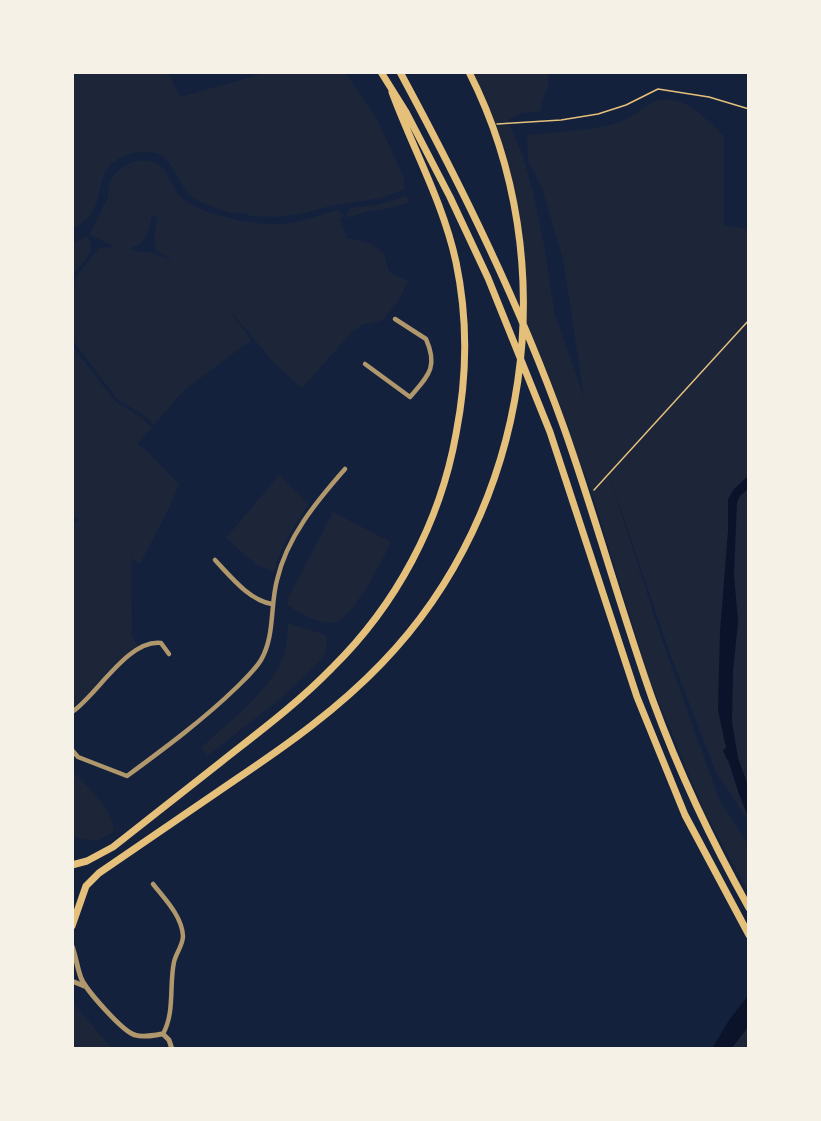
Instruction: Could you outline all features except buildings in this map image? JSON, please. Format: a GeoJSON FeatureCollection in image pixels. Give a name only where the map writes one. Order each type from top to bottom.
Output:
{"type":"FeatureCollection","features":[{"type":"Feature","properties":{"kind":"highway"},"geometry":{"type":"LineString","coordinates":[[381,72],[406,112],[478,255],[550,432],[642,707],[685,815],[749,935]]}},
{"type":"Feature","properties":{"kind":"highway"},"geometry":{"type":"LineString","coordinates":[[400,72],[472,211],[554,400],[653,702],[683,775],[726,867],[749,908]]}},
{"type":"Feature","properties":{"kind":"highway"},"geometry":{"type":"LineString","coordinates":[[72,926],[86,886],[99,873],[306,731],[339,705],[383,662],[435,595],[471,534],[486,501],[505,445],[519,385],[524,288],[519,231],[510,184],[492,124],[469,72]]}},
{"type":"Feature","properties":{"kind":"highway"},"geometry":{"type":"LineString","coordinates":[[72,865],[87,861],[113,846],[255,736],[312,688],[376,618],[397,587],[424,537],[445,483],[459,422],[464,372],[463,315],[456,262],[445,221],[392,92]]}},
{"type":"Feature","properties":{"kind":"street"},"geometry":{"type":"LineString","coordinates":[[365,364],[410,397],[429,374],[432,366],[426,339],[395,319]]}},
{"type":"Feature","properties":{"kind":"street"},"geometry":{"type":"LineString","coordinates":[[72,750],[78,757],[127,776],[213,710],[250,673],[260,661],[270,637],[272,604],[281,565],[292,541],[320,498],[345,469]]}},
{"type":"Feature","properties":{"kind":"street"},"geometry":{"type":"LineString","coordinates":[[215,560],[249,593],[261,601],[272,604]]}},
{"type":"Feature","properties":{"kind":"street"},"geometry":{"type":"LineString","coordinates":[[72,712],[84,704],[108,676],[141,646],[148,643],[161,643],[169,654]]}},
{"type":"Feature","properties":{"kind":"street"},"geometry":{"type":"LineString","coordinates":[[153,884],[175,912],[183,935],[174,961],[170,997],[171,1016],[163,1034]]}},
{"type":"Feature","properties":{"kind":"street"},"geometry":{"type":"LineString","coordinates":[[72,946],[86,987],[122,1026],[135,1035],[163,1034],[167,1037],[172,1049]]}},
{"type":"Feature","properties":{"kind":"street"},"geometry":{"type":"LineString","coordinates":[[72,981],[86,987]]}},
{"type":"Feature","properties":{"kind":"path"},"geometry":{"type":"LineString","coordinates":[[492,124],[561,120],[598,114],[626,105],[658,89],[709,97],[749,109]]}},
{"type":"Feature","properties":{"kind":"path"},"geometry":{"type":"LineString","coordinates":[[587,497],[749,320]]}},
{"type":"Feature","properties":{"kind":"shaded area"},"geometry":{"type":"Polygon","coordinates":[[[72,72],[168,72],[180,97],[269,72],[345,72],[377,119],[404,178],[405,189],[381,198],[331,206],[295,215],[249,216],[246,213],[221,210],[194,198],[162,156],[154,153],[132,153],[112,163],[108,168],[92,212],[72,230],[72,72]]]}},
{"type":"Feature","properties":{"kind":"shaded area"},"geometry":{"type":"Polygon","coordinates":[[[471,72],[548,73],[549,78],[541,111],[522,113],[508,120],[523,157],[534,196],[555,315],[584,397],[563,259],[542,188],[528,161],[527,135],[607,126],[627,119],[654,102],[674,100],[693,108],[724,136],[724,225],[749,229],[749,822],[715,770],[669,651],[607,469],[661,637],[719,799],[749,846],[749,893],[705,813],[649,678],[592,493],[516,296],[516,293],[527,318],[509,176],[494,123],[471,72]]]}},
{"type":"Feature","properties":{"kind":"shaded area"},"geometry":{"type":"Polygon","coordinates":[[[144,160],[159,165],[164,169],[181,197],[201,209],[229,218],[283,224],[338,210],[344,216],[340,219],[347,238],[369,243],[384,253],[389,272],[408,281],[400,298],[383,320],[362,325],[351,333],[302,388],[275,364],[226,306],[251,340],[183,391],[154,425],[144,415],[118,400],[73,341],[72,309],[75,278],[99,248],[114,247],[90,234],[108,197],[112,177],[132,162],[144,160]],[[152,216],[144,240],[131,248],[134,251],[150,252],[173,261],[155,249],[154,237],[158,217],[152,216]]]}},
{"type":"Feature","properties":{"kind":"shaded area"},"geometry":{"type":"Polygon","coordinates":[[[406,196],[410,202],[348,218],[347,213],[350,208],[378,205],[406,196]]]}},
{"type":"Feature","properties":{"kind":"shaded area"},"geometry":{"type":"Polygon","coordinates":[[[87,236],[91,248],[90,253],[72,277],[72,243],[87,236]]]}},
{"type":"Feature","properties":{"kind":"shaded area"},"geometry":{"type":"Polygon","coordinates":[[[72,346],[115,401],[152,427],[137,444],[145,449],[179,484],[140,564],[131,558],[132,636],[137,645],[112,666],[85,697],[72,707],[72,521],[76,522],[79,519],[72,517],[72,346]]]}},
{"type":"Feature","properties":{"kind":"shaded area"},"geometry":{"type":"Polygon","coordinates":[[[279,475],[309,504],[284,545],[274,572],[257,565],[226,538],[279,475]]]}},
{"type":"Feature","properties":{"kind":"shaded area"},"geometry":{"type":"Polygon","coordinates":[[[749,475],[749,488],[737,502],[734,574],[738,622],[733,672],[732,722],[738,758],[749,788],[749,819],[723,750],[726,748],[718,710],[728,499],[734,489],[749,475]]]}},
{"type":"Feature","properties":{"kind":"shaded area"},"geometry":{"type":"Polygon","coordinates":[[[333,512],[391,542],[375,574],[350,611],[335,622],[323,622],[310,618],[287,604],[333,512]]]}},
{"type":"Feature","properties":{"kind":"shaded area"},"geometry":{"type":"Polygon","coordinates":[[[288,623],[326,635],[327,647],[324,657],[279,700],[207,756],[201,748],[248,705],[278,668],[285,651],[288,623]]]}},
{"type":"Feature","properties":{"kind":"shaded area"},"geometry":{"type":"Polygon","coordinates":[[[72,770],[98,798],[109,814],[114,832],[96,841],[72,837],[72,770]]]}},
{"type":"Feature","properties":{"kind":"shaded area"},"geometry":{"type":"Polygon","coordinates":[[[749,994],[749,1026],[731,1049],[712,1049],[727,1023],[749,994]]]}},
{"type":"Feature","properties":{"kind":"shaded area"},"geometry":{"type":"Polygon","coordinates":[[[72,1002],[75,1005],[112,1049],[72,1049],[72,1002]]]}},
{"type":"Feature","properties":{"kind":"shaded area"},"geometry":{"type":"Polygon","coordinates":[[[749,1012],[749,1049],[729,1049],[749,1012]]]}}]}
